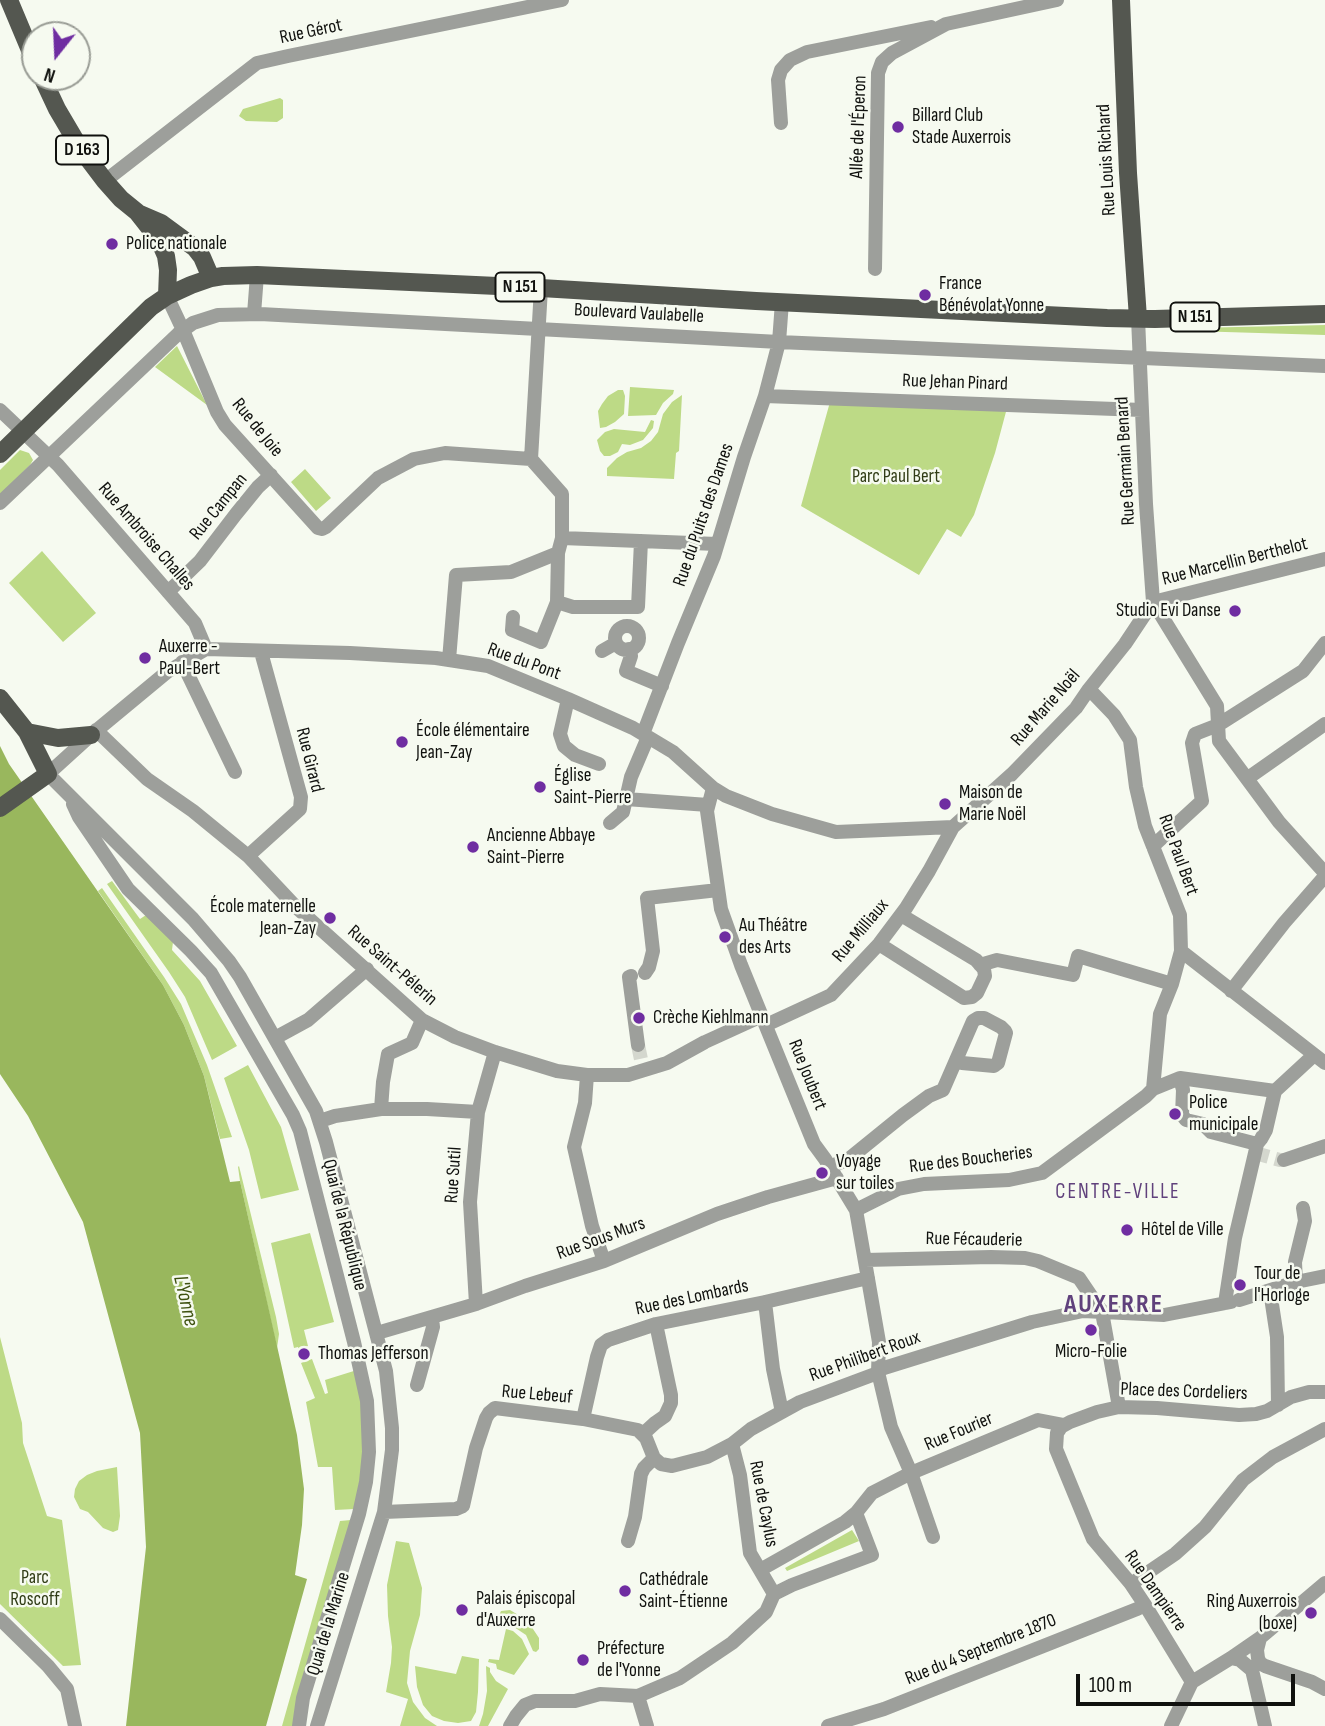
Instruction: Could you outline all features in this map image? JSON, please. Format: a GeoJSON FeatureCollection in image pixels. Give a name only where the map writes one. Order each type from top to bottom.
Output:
{"type":"FeatureCollection","features":[{"type":"Feature","properties":{"kind":"main road"},"geometry":{"type":"LineString","coordinates":[[9,0],[21,29]]}},
{"type":"Feature","properties":{"kind":"main road","name":"Rue Louis Richard"},"geometry":{"type":"LineString","coordinates":[[1121,0],[1128,173],[1138,318]]}},
{"type":"Feature","properties":{"kind":"main road","name":"D 163"},"geometry":{"type":"LineString","coordinates":[[49,91],[80,148],[105,181],[137,212],[159,240],[166,256],[168,270],[166,296]]}},
{"type":"Feature","properties":{"kind":"main road"},"geometry":{"type":"LineString","coordinates":[[137,212],[161,223],[195,248],[211,278]]}},
{"type":"Feature","properties":{"kind":"main road","name":"Boulevard Vaulabelle"},"geometry":{"type":"LineString","coordinates":[[0,454],[151,307],[166,296],[211,278],[257,275],[1138,318]]}},
{"type":"Feature","properties":{"kind":"main road","name":"N 151"},"geometry":{"type":"LineString","coordinates":[[1138,318],[1325,314]]}},
{"type":"Feature","properties":{"kind":"main road"},"geometry":{"type":"LineString","coordinates":[[0,698],[27,732],[48,774],[0,808]]}},
{"type":"Feature","properties":{"kind":"main road"},"geometry":{"type":"LineString","coordinates":[[27,732],[58,738],[94,733]]}},
{"type":"Feature","properties":{"kind":"street","name":"Rue Gérot"},"geometry":{"type":"LineString","coordinates":[[105,181],[257,64],[562,0]]}},
{"type":"Feature","properties":{"kind":"street","name":"Allée de l'Éperon"},"geometry":{"type":"LineString","coordinates":[[781,123],[778,80],[780,70],[790,60],[807,52],[1056,0]]}},
{"type":"Feature","properties":{"kind":"street","name":"Allée de l'Éperon"},"geometry":{"type":"LineString","coordinates":[[875,269],[878,73],[882,62],[892,53],[946,24]]}},
{"type":"Feature","properties":{"kind":"street"},"geometry":{"type":"LineString","coordinates":[[254,314],[257,275]]}},
{"type":"Feature","properties":{"kind":"street"},"geometry":{"type":"LineString","coordinates":[[513,617],[512,630],[541,642],[556,602],[558,553],[562,538],[562,494],[531,459],[541,288]]}},
{"type":"Feature","properties":{"kind":"street","name":"Rue de Joie"},"geometry":{"type":"LineString","coordinates":[[166,296],[225,425],[322,530],[378,478],[414,458],[445,453],[531,459]]}},
{"type":"Feature","properties":{"kind":"street","name":"Rue du Puits des Dames"},"geometry":{"type":"LineString","coordinates":[[610,823],[623,812],[631,777],[662,686],[718,544],[765,396],[779,342],[782,302]]}},
{"type":"Feature","properties":{"kind":"street","name":"Boulevard Vaulabelle"},"geometry":{"type":"LineString","coordinates":[[0,503],[183,330],[193,323],[218,315],[254,314],[779,342],[1325,366]]}},
{"type":"Feature","properties":{"kind":"street","name":"Rue Germain Benard"},"geometry":{"type":"LineString","coordinates":[[1138,318],[1153,602]]}},
{"type":"Feature","properties":{"kind":"street","name":"Rue Jehan Pinard"},"geometry":{"type":"LineString","coordinates":[[765,396],[1142,410]]}},
{"type":"Feature","properties":{"kind":"street","name":"Rue Ambroise Challes"},"geometry":{"type":"LineString","coordinates":[[0,410],[49,455],[195,623],[206,649]]}},
{"type":"Feature","properties":{"kind":"street","name":"Rue Campan"},"geometry":{"type":"LineString","coordinates":[[168,592],[201,561],[236,514],[271,475]]}},
{"type":"Feature","properties":{"kind":"street"},"geometry":{"type":"LineString","coordinates":[[562,538],[718,544]]}},
{"type":"Feature","properties":{"kind":"street"},"geometry":{"type":"LineString","coordinates":[[602,650],[635,646],[638,639],[637,632],[632,628],[638,607],[641,541]]}},
{"type":"Feature","properties":{"kind":"street"},"geometry":{"type":"LineString","coordinates":[[449,660],[456,575],[511,572],[558,553]]}},
{"type":"Feature","properties":{"kind":"street","name":"Rue Marcellin Berthelot"},"geometry":{"type":"LineString","coordinates":[[1153,602],[1325,559]]}},
{"type":"Feature","properties":{"kind":"street"},"geometry":{"type":"LineString","coordinates":[[556,602],[573,607],[638,607]]}},
{"type":"Feature","properties":{"kind":"street"},"geometry":{"type":"LineString","coordinates":[[1153,602],[1217,706],[1219,741],[1279,822],[1325,874],[1231,990]]}},
{"type":"Feature","properties":{"kind":"street","name":"Rue Marie Noël"},"geometry":{"type":"LineString","coordinates":[[953,827],[1012,774],[1076,708],[1153,602]]}},
{"type":"Feature","properties":{"kind":"street"},"geometry":{"type":"LineString","coordinates":[[1153,846],[1202,801],[1192,743],[1195,734],[1218,725],[1303,671],[1325,643]]}},
{"type":"Feature","properties":{"kind":"street"},"geometry":{"type":"LineString","coordinates":[[623,646],[631,656],[626,671],[662,686]]}},
{"type":"Feature","properties":{"kind":"street"},"geometry":{"type":"LineString","coordinates":[[48,774],[167,672],[206,649]]}},
{"type":"Feature","properties":{"kind":"street","name":"Rue du Pont"},"geometry":{"type":"LineString","coordinates":[[206,649],[350,653],[449,660],[488,666],[568,699],[645,736],[673,752],[713,788],[732,799],[772,814],[836,832],[953,827]]}},
{"type":"Feature","properties":{"kind":"street","name":"Rue Girard"},"geometry":{"type":"LineString","coordinates":[[247,856],[300,809],[301,797],[261,652]]}},
{"type":"Feature","properties":{"kind":"street"},"geometry":{"type":"LineString","coordinates":[[182,662],[235,772]]}},
{"type":"Feature","properties":{"kind":"street","name":"Rue Paul Bert"},"geometry":{"type":"LineString","coordinates":[[1089,689],[1114,715],[1130,740],[1136,788],[1145,826],[1180,915],[1181,951],[1160,1014],[1153,1089]]}},
{"type":"Feature","properties":{"kind":"street"},"geometry":{"type":"LineString","coordinates":[[568,699],[560,734],[564,746],[575,755],[599,764]]}},
{"type":"Feature","properties":{"kind":"street"},"geometry":{"type":"LineString","coordinates":[[1248,778],[1325,724]]}},
{"type":"Feature","properties":{"kind":"street","name":"Rue Saint-Pélerin"},"geometry":{"type":"LineString","coordinates":[[94,733],[147,779],[193,811],[247,856],[296,907],[422,1020],[447,1033],[495,1052],[557,1071],[628,1075],[642,1067],[667,1063],[705,1042],[764,1021]]}},
{"type":"Feature","properties":{"kind":"street","name":"Quai de la République"},"geometry":{"type":"LineString","coordinates":[[48,774],[212,940],[240,977],[320,1121],[386,1371],[392,1428],[390,1474],[384,1512],[377,1533]]}},
{"type":"Feature","properties":{"kind":"street","name":"Rue Joubert"},"geometry":{"type":"LineString","coordinates":[[713,788],[707,811],[721,909],[814,1144],[856,1210],[879,1342],[878,1372],[891,1427],[911,1473],[933,1537]]}},
{"type":"Feature","properties":{"kind":"street","name":"Quai de la République"},"geometry":{"type":"LineString","coordinates":[[70,797],[79,817],[128,890],[211,974],[293,1115],[300,1131],[357,1353],[369,1429],[366,1482],[359,1514],[303,1698],[299,1726]]}},
{"type":"Feature","properties":{"kind":"street"},"geometry":{"type":"LineString","coordinates":[[626,799],[708,806]]}},
{"type":"Feature","properties":{"kind":"street","name":"Rue Milliaux"},"geometry":{"type":"LineString","coordinates":[[764,1021],[831,995],[879,944],[901,915],[953,827]]}},
{"type":"Feature","properties":{"kind":"street"},"geometry":{"type":"LineString","coordinates":[[638,1045],[629,977],[649,967],[653,951],[647,898],[718,890]]}},
{"type":"Feature","properties":{"kind":"street"},"geometry":{"type":"LineString","coordinates":[[879,944],[962,996],[972,997],[977,993],[985,976],[984,969],[976,960],[901,915]]}},
{"type":"Feature","properties":{"kind":"street"},"geometry":{"type":"LineString","coordinates":[[1181,951],[1319,1059],[1275,1091],[1264,1135],[1257,1144],[1235,1238],[1232,1301]]}},
{"type":"Feature","properties":{"kind":"street"},"geometry":{"type":"LineString","coordinates":[[980,965],[997,960],[1073,975],[1078,956],[1172,984]]}},
{"type":"Feature","properties":{"kind":"street"},"geometry":{"type":"LineString","coordinates":[[275,1038],[308,1020],[367,969]]}},
{"type":"Feature","properties":{"kind":"street"},"geometry":{"type":"LineString","coordinates":[[957,1061],[994,1066],[998,1063],[1006,1033],[1001,1027],[984,1018],[978,1018],[972,997]]}},
{"type":"Feature","properties":{"kind":"street","name":"Rue Sous Murs"},"geometry":{"type":"LineString","coordinates":[[377,1333],[432,1318],[604,1261],[717,1214],[834,1173],[929,1096],[943,1090],[973,1021],[978,1018]]}},
{"type":"Feature","properties":{"kind":"street"},"geometry":{"type":"LineString","coordinates":[[382,1109],[388,1054],[412,1043],[422,1020]]}},
{"type":"Feature","properties":{"kind":"street","name":"Rue Sutil"},"geometry":{"type":"LineString","coordinates":[[476,1304],[470,1202],[478,1112],[495,1052]]}},
{"type":"Feature","properties":{"kind":"street"},"geometry":{"type":"LineString","coordinates":[[587,1074],[585,1103],[574,1147],[592,1226],[604,1261]]}},
{"type":"Feature","properties":{"kind":"street"},"geometry":{"type":"LineString","coordinates":[[1257,1144],[1211,1132],[1203,1124],[1183,1118],[1183,1090],[1180,1079],[1275,1091]]}},
{"type":"Feature","properties":{"kind":"street","name":"Rue des Boucheries"},"geometry":{"type":"LineString","coordinates":[[856,1210],[898,1189],[924,1184],[1009,1180],[1042,1173],[1153,1089],[1180,1079]]}},
{"type":"Feature","properties":{"kind":"street"},"geometry":{"type":"LineString","coordinates":[[320,1121],[382,1109],[478,1112]]}},
{"type":"Feature","properties":{"kind":"street"},"geometry":{"type":"LineString","coordinates":[[1284,1160],[1325,1146]]}},
{"type":"Feature","properties":{"kind":"street"},"geometry":{"type":"LineString","coordinates":[[1296,1282],[1295,1262],[1305,1221],[1303,1208]]}},
{"type":"Feature","properties":{"kind":"street","name":"Rue Fécauderie"},"geometry":{"type":"LineString","coordinates":[[865,1260],[1025,1258],[1079,1278],[1102,1312]]}},
{"type":"Feature","properties":{"kind":"street","name":"Rue Philibert Roux"},"geometry":{"type":"LineString","coordinates":[[654,1458],[662,1464],[672,1466],[707,1457],[800,1402],[884,1368],[1032,1322],[1083,1311],[1164,1315],[1232,1301],[1325,1276]]}},
{"type":"Feature","properties":{"kind":"street","name":"Rue des Lombards"},"geometry":{"type":"LineString","coordinates":[[583,1419],[597,1357],[601,1345],[608,1340],[656,1324],[868,1278]]}},
{"type":"Feature","properties":{"kind":"street"},"geometry":{"type":"LineString","coordinates":[[1270,1291],[1277,1337],[1278,1405]]}},
{"type":"Feature","properties":{"kind":"street"},"geometry":{"type":"LineString","coordinates":[[765,1302],[773,1369],[782,1412]]}},
{"type":"Feature","properties":{"kind":"street"},"geometry":{"type":"LineString","coordinates":[[1102,1312],[1119,1407]]}},
{"type":"Feature","properties":{"kind":"street"},"geometry":{"type":"LineString","coordinates":[[417,1385],[433,1327],[432,1318]]}},
{"type":"Feature","properties":{"kind":"street"},"geometry":{"type":"LineString","coordinates":[[628,1541],[635,1517],[641,1474],[654,1458],[638,1431],[665,1416],[671,1403],[656,1324]]}},
{"type":"Feature","properties":{"kind":"street","name":"Place des Cordeliers"},"geometry":{"type":"LineString","coordinates":[[1064,1425],[1119,1407],[1256,1414],[1309,1392],[1325,1392]]}},
{"type":"Feature","properties":{"kind":"street","name":"Rue Lebeuf"},"geometry":{"type":"LineString","coordinates":[[384,1512],[456,1509],[463,1506],[476,1448],[486,1418],[495,1408],[583,1419],[638,1431]]}},
{"type":"Feature","properties":{"kind":"street","name":"Rue Fourier"},"geometry":{"type":"LineString","coordinates":[[856,1513],[872,1493],[911,1473],[1038,1420],[1064,1425]]}},
{"type":"Feature","properties":{"kind":"street","name":"Rue Dampierre"},"geometry":{"type":"LineString","coordinates":[[1064,1425],[1057,1433],[1056,1449],[1093,1539],[1145,1605],[1192,1682]]}},
{"type":"Feature","properties":{"kind":"street"},"geometry":{"type":"LineString","coordinates":[[1130,1584],[1175,1553],[1205,1527],[1243,1480],[1273,1457],[1325,1429]]}},
{"type":"Feature","properties":{"kind":"street","name":"Rue de Caylus"},"geometry":{"type":"LineString","coordinates":[[732,1444],[740,1475],[751,1553],[774,1594]]}},
{"type":"Feature","properties":{"kind":"street"},"geometry":{"type":"LineString","coordinates":[[510,1726],[525,1704],[535,1701],[575,1701],[600,1694],[638,1696],[680,1678],[732,1643],[766,1612],[774,1594],[872,1555],[856,1513],[845,1522],[760,1570]]}},
{"type":"Feature","properties":{"kind":"street","name":"Quai de la Marine"},"geometry":{"type":"LineString","coordinates":[[317,1726],[377,1533]]}},
{"type":"Feature","properties":{"kind":"street"},"geometry":{"type":"LineString","coordinates":[[1171,1726],[1192,1682],[1260,1638],[1325,1583]]}},
{"type":"Feature","properties":{"kind":"street","name":"Rue du 4 Septembre 1870"},"geometry":{"type":"LineString","coordinates":[[828,1726],[884,1709],[1145,1605]]}},
{"type":"Feature","properties":{"kind":"street"},"geometry":{"type":"LineString","coordinates":[[0,1619],[48,1666],[66,1689],[75,1726]]}},
{"type":"Feature","properties":{"kind":"street"},"geometry":{"type":"LineString","coordinates":[[1260,1638],[1258,1658],[1265,1667],[1325,1689]]}},
{"type":"Feature","properties":{"kind":"street"},"geometry":{"type":"LineString","coordinates":[[1231,1658],[1240,1660],[1252,1670],[1265,1726]]}},
{"type":"Feature","properties":{"kind":"street"},"geometry":{"type":"LineString","coordinates":[[638,1696],[647,1726]]}},
{"type":"Feature","properties":{"kind":"green space"},"geometry":{"type":"Polygon","coordinates":[[[280,98],[283,100],[283,118],[277,122],[246,121],[239,116],[243,109],[280,98]]]}},
{"type":"Feature","properties":{"kind":"green space"},"geometry":{"type":"Polygon","coordinates":[[[1325,325],[1325,335],[1192,331],[1194,328],[1325,325]]]}},
{"type":"Feature","properties":{"kind":"green space"},"geometry":{"type":"Polygon","coordinates":[[[177,346],[207,405],[155,367],[177,346]]]}},
{"type":"Feature","properties":{"kind":"green space"},"geometry":{"type":"Polygon","coordinates":[[[630,387],[674,390],[656,415],[628,416],[630,387]]]}},
{"type":"Feature","properties":{"kind":"green space"},"geometry":{"type":"Polygon","coordinates":[[[623,390],[625,396],[624,414],[615,422],[600,428],[598,411],[608,396],[623,390]]]}},
{"type":"Feature","properties":{"kind":"green space"},"geometry":{"type":"Polygon","coordinates":[[[682,395],[679,451],[676,453],[674,479],[607,476],[607,468],[617,458],[651,441],[658,432],[663,414],[672,402],[682,395]]]}},
{"type":"Feature","properties":{"kind":"green space","name":"Parc Paul Bert"},"geometry":{"type":"Polygon","coordinates":[[[830,402],[1007,408],[974,515],[961,537],[947,529],[919,575],[801,506],[830,402]]]}},
{"type":"Feature","properties":{"kind":"green space"},"geometry":{"type":"Polygon","coordinates":[[[651,420],[654,421],[653,428],[643,440],[630,445],[622,444],[618,452],[610,456],[604,456],[600,451],[597,440],[605,432],[614,429],[645,432],[651,420]]]}},
{"type":"Feature","properties":{"kind":"green space"},"geometry":{"type":"Polygon","coordinates":[[[20,450],[29,453],[33,460],[0,495],[0,470],[20,450]]]}},
{"type":"Feature","properties":{"kind":"green space"},"geometry":{"type":"Polygon","coordinates":[[[305,469],[331,498],[316,511],[291,482],[305,469]]]}},
{"type":"Feature","properties":{"kind":"green space"},"geometry":{"type":"Polygon","coordinates":[[[42,551],[96,613],[63,642],[9,583],[42,551]]]}},
{"type":"Feature","properties":{"kind":"green space"},"geometry":{"type":"Polygon","coordinates":[[[112,881],[140,919],[146,915],[173,942],[172,950],[200,981],[237,1046],[212,1060],[185,997],[107,884],[112,881]]]}},
{"type":"Feature","properties":{"kind":"green space"},"geometry":{"type":"Polygon","coordinates":[[[102,888],[181,1004],[207,1065],[232,1137],[220,1139],[204,1076],[184,1025],[163,985],[98,891],[102,888]]]}},
{"type":"Feature","properties":{"kind":"green space"},"geometry":{"type":"Polygon","coordinates":[[[248,1065],[281,1127],[299,1190],[261,1199],[249,1150],[224,1078],[248,1065]]]}},
{"type":"Feature","properties":{"kind":"green space"},"geometry":{"type":"Polygon","coordinates":[[[239,1166],[276,1317],[279,1334],[277,1348],[240,1181],[239,1166]]]}},
{"type":"Feature","properties":{"kind":"green space"},"geometry":{"type":"Polygon","coordinates":[[[310,1233],[334,1322],[304,1330],[308,1346],[299,1350],[298,1347],[294,1348],[271,1243],[310,1233]]]}},
{"type":"Feature","properties":{"kind":"green space","name":"Parc Roscoff"},"geometry":{"type":"Polygon","coordinates":[[[0,1337],[22,1423],[23,1443],[47,1516],[62,1520],[81,1665],[63,1666],[0,1604],[0,1337]]]}},
{"type":"Feature","properties":{"kind":"green space"},"geometry":{"type":"Polygon","coordinates":[[[312,1359],[325,1394],[328,1393],[325,1380],[357,1370],[363,1400],[363,1464],[354,1509],[335,1510],[332,1467],[318,1467],[306,1402],[315,1398],[301,1363],[312,1359]]]}},
{"type":"Feature","properties":{"kind":"green space"},"geometry":{"type":"Polygon","coordinates":[[[117,1467],[120,1516],[118,1530],[113,1532],[103,1528],[88,1512],[80,1509],[74,1497],[79,1481],[87,1475],[117,1467]]]}},
{"type":"Feature","properties":{"kind":"green space"},"geometry":{"type":"Polygon","coordinates":[[[351,1520],[295,1726],[282,1726],[340,1521],[351,1520]]]}},
{"type":"Feature","properties":{"kind":"green space"},"geometry":{"type":"Polygon","coordinates":[[[852,1530],[859,1541],[787,1571],[785,1568],[852,1530]]]}},
{"type":"Feature","properties":{"kind":"green space"},"geometry":{"type":"Polygon","coordinates":[[[396,1541],[409,1543],[422,1588],[420,1615],[410,1651],[407,1683],[413,1702],[425,1718],[437,1726],[400,1726],[408,1699],[386,1692],[392,1647],[387,1585],[396,1541]]]}},
{"type":"Feature","properties":{"kind":"green space"},"geometry":{"type":"Polygon","coordinates":[[[510,1610],[531,1626],[539,1638],[539,1649],[536,1652],[526,1635],[497,1620],[501,1611],[510,1610]]]}},
{"type":"Feature","properties":{"kind":"green space"},"geometry":{"type":"Polygon","coordinates":[[[506,1629],[522,1639],[529,1654],[514,1675],[497,1669],[496,1664],[488,1662],[489,1659],[499,1660],[506,1629]]]}},
{"type":"Feature","properties":{"kind":"green space"},"geometry":{"type":"Polygon","coordinates":[[[462,1656],[479,1659],[476,1712],[471,1721],[444,1721],[432,1716],[423,1705],[417,1687],[415,1666],[456,1674],[462,1656]]]}},
{"type":"Feature","properties":{"kind":"green space"},"geometry":{"type":"Polygon","coordinates":[[[486,1666],[490,1668],[496,1681],[508,1689],[488,1726],[479,1726],[487,1691],[486,1666]]]}},
{"type":"Feature","properties":{"kind":"water","name":"L'Yonne"},"geometry":{"type":"Polygon","coordinates":[[[0,746],[9,764],[163,985],[184,1025],[204,1076],[230,1182],[240,1181],[297,1435],[304,1489],[295,1575],[307,1579],[266,1726],[126,1726],[146,1547],[140,1433],[83,1222],[28,1116],[0,1074],[0,746]]]}},
{"type":"Feature","properties":{"kind":"tunnel"},"geometry":{"type":"LineString","coordinates":[[638,1045],[642,1064]]}},
{"type":"Feature","properties":{"kind":"tunnel"},"geometry":{"type":"LineString","coordinates":[[1255,1153],[1284,1160]]}},
{"type":"Feature","properties":{"kind":"place","name":"Billard Club Stade Auxerrois"},"geometry":{"type":"Point","coordinates":[898,127]}},
{"type":"Feature","properties":{"kind":"place","name":"Police nationale"},"geometry":{"type":"Point","coordinates":[112,244]}},
{"type":"Feature","properties":{"kind":"place","name":"France Bénévolat Yonne"},"geometry":{"type":"Point","coordinates":[925,295]}},
{"type":"Feature","properties":{"kind":"place","name":"Studio Evi Danse"},"geometry":{"type":"Point","coordinates":[1235,611]}},
{"type":"Feature","properties":{"kind":"place","name":"Auxerre - Paul-Bert"},"geometry":{"type":"Point","coordinates":[145,658]}},
{"type":"Feature","properties":{"kind":"place","name":"École élémentaire Jean-Zay"},"geometry":{"type":"Point","coordinates":[402,742]}},
{"type":"Feature","properties":{"kind":"place","name":"Église Saint-Pierre"},"geometry":{"type":"Point","coordinates":[540,787]}},
{"type":"Feature","properties":{"kind":"place","name":"Maison de Marie Noël"},"geometry":{"type":"Point","coordinates":[945,804]}},
{"type":"Feature","properties":{"kind":"place","name":"Ancienne Abbaye Saint-Pierre"},"geometry":{"type":"Point","coordinates":[473,847]}},
{"type":"Feature","properties":{"kind":"place","name":"École maternelle Jean-Zay"},"geometry":{"type":"Point","coordinates":[330,918]}},
{"type":"Feature","properties":{"kind":"place","name":"Au Théâtre des Arts"},"geometry":{"type":"Point","coordinates":[725,937]}},
{"type":"Feature","properties":{"kind":"place","name":"Crèche Kiehlmann"},"geometry":{"type":"Point","coordinates":[639,1018]}},
{"type":"Feature","properties":{"kind":"place","name":"Police municipale"},"geometry":{"type":"Point","coordinates":[1175,1114]}},
{"type":"Feature","properties":{"kind":"place","name":"Voyage sur toiles"},"geometry":{"type":"Point","coordinates":[822,1173]}},
{"type":"Feature","properties":{"kind":"place","name":"Hôtel de Ville"},"geometry":{"type":"Point","coordinates":[1127,1230]}},
{"type":"Feature","properties":{"kind":"place","name":"Tour de l'Horloge"},"geometry":{"type":"Point","coordinates":[1240,1285]}},
{"type":"Feature","properties":{"kind":"place","name":"Micro-Folie"},"geometry":{"type":"Point","coordinates":[1091,1330]}},
{"type":"Feature","properties":{"kind":"place","name":"Thomas Jefferson"},"geometry":{"type":"Point","coordinates":[304,1354]}},
{"type":"Feature","properties":{"kind":"place","name":"Cathédrale Saint-Étienne"},"geometry":{"type":"Point","coordinates":[625,1591]}},
{"type":"Feature","properties":{"kind":"place","name":"Palais épiscopal d'Auxerre"},"geometry":{"type":"Point","coordinates":[462,1610]}},
{"type":"Feature","properties":{"kind":"place","name":"Ring Auxerrois (boxe)"},"geometry":{"type":"Point","coordinates":[1311,1613]}},
{"type":"Feature","properties":{"kind":"place","name":"Préfecture de l'Yonne"},"geometry":{"type":"Point","coordinates":[583,1660]}},
{"type":"Feature","properties":{"kind":"district","name":"CENTRE-VILLE"},"geometry":{"type":"Point","coordinates":[1118,1193]}},
{"type":"Feature","properties":{"kind":"district","name":"AUXERRE"},"geometry":{"type":"Point","coordinates":[1114,1305]}}]}
